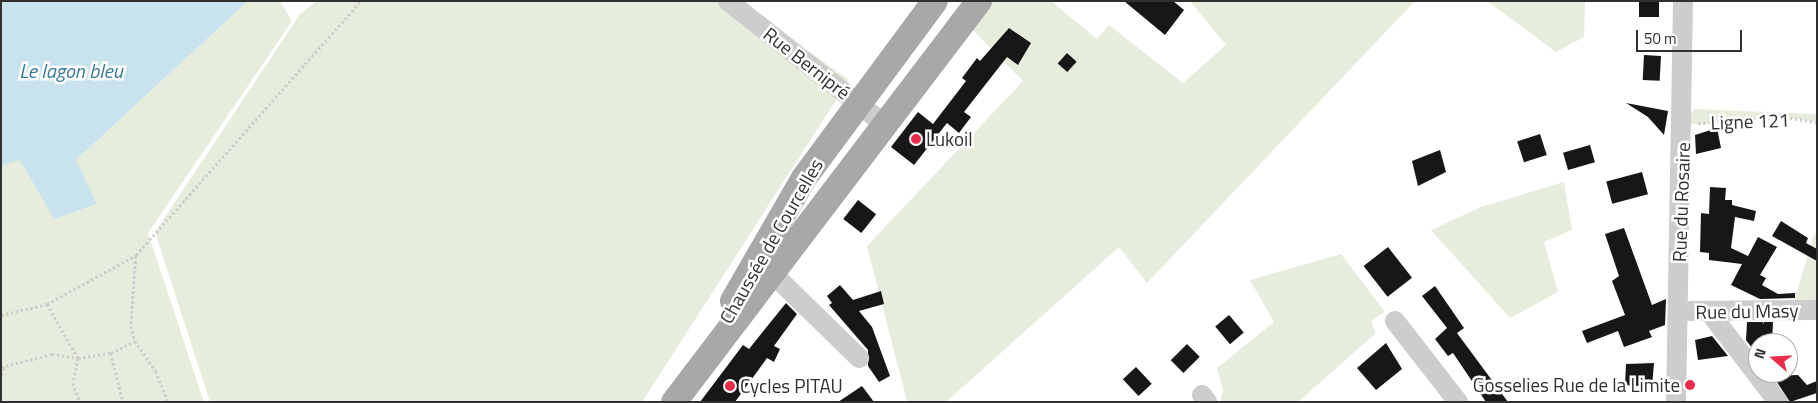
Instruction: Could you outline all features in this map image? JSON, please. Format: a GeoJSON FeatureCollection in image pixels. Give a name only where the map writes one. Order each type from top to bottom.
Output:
{"type":"FeatureCollection","features":[{"type":"Feature","properties":{"kind":"main road","name":"Chaussée de Courcelles"},"geometry":{"type":"LineString","coordinates":[[765,265],[804,178],[935,1]]}},
{"type":"Feature","properties":{"kind":"main road","name":"Chaussée de Courcelles"},"geometry":{"type":"LineString","coordinates":[[679,395],[765,265],[885,125],[979,1]]}},
{"type":"Feature","properties":{"kind":"street","name":"Rue Bernipré"},"geometry":{"type":"LineString","coordinates":[[728,1],[885,125]]}},
{"type":"Feature","properties":{"kind":"street","name":"Rue du Rosaire"},"geometry":{"type":"LineString","coordinates":[[1676,402],[1684,125],[1683,1]]}},
{"type":"Feature","properties":{"kind":"street","name":"Chaussée de Courcelles"},"geometry":{"type":"LineString","coordinates":[[765,265],[859,358]]}},
{"type":"Feature","properties":{"kind":"street","name":"Rue du Masy"},"geometry":{"type":"LineString","coordinates":[[1678,311],[1710,313],[1817,310]]}},
{"type":"Feature","properties":{"kind":"street"},"geometry":{"type":"LineString","coordinates":[[1710,313],[1778,402]]}},
{"type":"Feature","properties":{"kind":"street"},"geometry":{"type":"LineString","coordinates":[[1394,321],[1458,402]]}},
{"type":"Feature","properties":{"kind":"path"},"geometry":{"type":"LineString","coordinates":[[1,315],[47,304],[136,255],[361,1]]}},
{"type":"Feature","properties":{"kind":"path","name":"Ligne 121"},"geometry":{"type":"LineString","coordinates":[[1684,125],[1785,117],[1817,122]]}},
{"type":"Feature","properties":{"kind":"path"},"geometry":{"type":"LineString","coordinates":[[136,255],[132,290],[135,341],[156,371],[168,402]]}},
{"type":"Feature","properties":{"kind":"path"},"geometry":{"type":"LineString","coordinates":[[47,304],[78,358],[73,383],[80,402]]}},
{"type":"Feature","properties":{"kind":"path"},"geometry":{"type":"LineString","coordinates":[[1,375],[3,367],[52,354],[78,358],[110,353],[135,341]]}},
{"type":"Feature","properties":{"kind":"path"},"geometry":{"type":"LineString","coordinates":[[110,353],[122,402]]}},
{"type":"Feature","properties":{"kind":"green space"},"geometry":{"type":"Polygon","coordinates":[[[248,1],[280,1],[292,21],[148,233],[204,402],[1,402],[1,166],[20,159],[54,219],[97,204],[75,161],[248,1]]]}},
{"type":"Feature","properties":{"kind":"green space"},"geometry":{"type":"Polygon","coordinates":[[[317,1],[738,1],[849,80],[642,402],[210,402],[155,232],[300,14],[317,1]]]}},
{"type":"Feature","properties":{"kind":"green space"},"geometry":{"type":"Polygon","coordinates":[[[991,1],[1051,1],[1097,39],[1109,25],[1183,83],[1226,45],[1190,1],[1415,1],[1147,283],[1119,247],[946,402],[907,402],[867,246],[1023,81],[968,25],[991,1]]]}},
{"type":"Feature","properties":{"kind":"green space"},"geometry":{"type":"Polygon","coordinates":[[[1487,1],[1585,1],[1584,37],[1556,52],[1487,1]]]}},
{"type":"Feature","properties":{"kind":"green space"},"geometry":{"type":"Polygon","coordinates":[[[1694,109],[1817,114],[1817,122],[1785,117],[1684,125],[1694,109]]]}},
{"type":"Feature","properties":{"kind":"green space"},"geometry":{"type":"Polygon","coordinates":[[[1564,182],[1572,230],[1544,242],[1558,292],[1510,318],[1431,230],[1481,207],[1564,182]]]}},
{"type":"Feature","properties":{"kind":"green space"},"geometry":{"type":"Polygon","coordinates":[[[1817,231],[1817,300],[1794,301],[1813,238],[1817,231]]]}},
{"type":"Feature","properties":{"kind":"green space"},"geometry":{"type":"Polygon","coordinates":[[[1341,254],[1385,312],[1371,321],[1376,333],[1298,402],[1220,402],[1223,390],[1217,368],[1274,322],[1250,280],[1341,254]]]}},
{"type":"Feature","properties":{"kind":"water","name":"Le lagon bleu"},"geometry":{"type":"Polygon","coordinates":[[[1,1],[248,1],[76,160],[97,204],[54,219],[20,160],[1,166],[1,1]]]}},
{"type":"Feature","properties":{"kind":"building"},"geometry":{"type":"Polygon","coordinates":[[[1124,1],[1173,1],[1184,10],[1165,35],[1124,1]]]}},
{"type":"Feature","properties":{"kind":"building"},"geometry":{"type":"Polygon","coordinates":[[[1639,1],[1659,1],[1659,17],[1639,17],[1639,1]]]}},
{"type":"Feature","properties":{"kind":"building"},"geometry":{"type":"Polygon","coordinates":[[[1009,28],[1031,43],[1018,65],[1007,57],[964,112],[971,117],[959,133],[947,123],[914,165],[891,147],[918,112],[933,124],[966,81],[962,78],[977,58],[980,61],[1009,28]]]}},
{"type":"Feature","properties":{"kind":"building"},"geometry":{"type":"Polygon","coordinates":[[[1067,53],[1077,62],[1067,72],[1058,63],[1067,53]]]}},
{"type":"Feature","properties":{"kind":"building"},"geometry":{"type":"Polygon","coordinates":[[[1644,55],[1661,56],[1660,81],[1643,80],[1644,55]]]}},
{"type":"Feature","properties":{"kind":"building"},"geometry":{"type":"Polygon","coordinates":[[[1626,103],[1668,111],[1664,135],[1648,117],[1626,103]]]}},
{"type":"Feature","properties":{"kind":"building"},"geometry":{"type":"Polygon","coordinates":[[[1717,128],[1721,148],[1696,154],[1695,135],[1717,128]]]}},
{"type":"Feature","properties":{"kind":"building"},"geometry":{"type":"Polygon","coordinates":[[[1540,134],[1547,155],[1524,162],[1517,141],[1540,134]]]}},
{"type":"Feature","properties":{"kind":"building"},"geometry":{"type":"Polygon","coordinates":[[[1590,145],[1595,162],[1568,170],[1563,153],[1590,145]]]}},
{"type":"Feature","properties":{"kind":"building"},"geometry":{"type":"Polygon","coordinates":[[[1440,150],[1446,172],[1418,186],[1412,161],[1440,150]]]}},
{"type":"Feature","properties":{"kind":"building"},"geometry":{"type":"Polygon","coordinates":[[[1642,172],[1648,194],[1612,204],[1606,182],[1642,172]]]}},
{"type":"Feature","properties":{"kind":"building"},"geometry":{"type":"Polygon","coordinates":[[[1710,187],[1726,188],[1725,200],[1732,200],[1732,205],[1756,211],[1754,221],[1735,217],[1731,248],[1748,256],[1758,237],[1777,247],[1760,275],[1766,278],[1762,285],[1778,294],[1795,293],[1795,298],[1760,299],[1731,285],[1742,264],[1709,260],[1709,253],[1700,252],[1701,213],[1709,214],[1710,187]]]}},
{"type":"Feature","properties":{"kind":"building"},"geometry":{"type":"Polygon","coordinates":[[[858,200],[876,214],[861,233],[843,219],[858,200]]]}},
{"type":"Feature","properties":{"kind":"building"},"geometry":{"type":"Polygon","coordinates":[[[1781,221],[1808,238],[1806,243],[1817,249],[1817,261],[1772,236],[1781,221]]]}},
{"type":"Feature","properties":{"kind":"building"},"geometry":{"type":"Polygon","coordinates":[[[1624,228],[1652,305],[1666,299],[1665,325],[1649,331],[1652,337],[1624,347],[1618,331],[1587,343],[1582,331],[1625,315],[1612,281],[1619,276],[1605,234],[1624,228]]]}},
{"type":"Feature","properties":{"kind":"building"},"geometry":{"type":"Polygon","coordinates":[[[1388,247],[1412,278],[1388,297],[1364,266],[1388,247]]]}},
{"type":"Feature","properties":{"kind":"building"},"geometry":{"type":"Polygon","coordinates":[[[840,285],[853,300],[881,291],[884,304],[859,311],[872,327],[890,376],[879,382],[868,366],[868,350],[829,305],[832,303],[827,296],[840,285]]]}},
{"type":"Feature","properties":{"kind":"building"},"geometry":{"type":"Polygon","coordinates":[[[1435,286],[1464,328],[1457,333],[1508,402],[1486,402],[1453,353],[1448,356],[1435,339],[1447,328],[1422,296],[1435,286]]]}},
{"type":"Feature","properties":{"kind":"building"},"geometry":{"type":"Polygon","coordinates":[[[786,303],[797,314],[774,346],[780,349],[774,362],[767,358],[735,402],[700,402],[743,345],[749,349],[786,303]]]}},
{"type":"Feature","properties":{"kind":"building"},"geometry":{"type":"Polygon","coordinates":[[[1229,315],[1244,333],[1230,344],[1215,327],[1229,315]]]}},
{"type":"Feature","properties":{"kind":"building"},"geometry":{"type":"Polygon","coordinates":[[[1747,322],[1773,322],[1772,333],[1748,333],[1748,343],[1746,340],[1747,322]]]}},
{"type":"Feature","properties":{"kind":"building"},"geometry":{"type":"Polygon","coordinates":[[[1712,336],[1728,356],[1698,360],[1695,340],[1712,336]]]}},
{"type":"Feature","properties":{"kind":"building"},"geometry":{"type":"Polygon","coordinates":[[[1386,343],[1402,369],[1376,390],[1357,368],[1386,343]]]}},
{"type":"Feature","properties":{"kind":"building"},"geometry":{"type":"Polygon","coordinates":[[[1187,344],[1200,357],[1183,373],[1171,360],[1187,344]]]}},
{"type":"Feature","properties":{"kind":"building"},"geometry":{"type":"Polygon","coordinates":[[[1654,363],[1652,387],[1625,385],[1626,364],[1654,363]]]}},
{"type":"Feature","properties":{"kind":"building"},"geometry":{"type":"Polygon","coordinates":[[[1136,367],[1152,384],[1139,396],[1123,379],[1136,367]]]}},
{"type":"Feature","properties":{"kind":"building"},"geometry":{"type":"Polygon","coordinates":[[[1798,375],[1807,385],[1817,381],[1817,393],[1790,402],[1778,383],[1798,383],[1798,375]]]}},
{"type":"Feature","properties":{"kind":"building"},"geometry":{"type":"Polygon","coordinates":[[[862,386],[874,402],[838,402],[862,386]]]}},
{"type":"Feature","properties":{"kind":"place","name":"Lukoil"},"geometry":{"type":"Point","coordinates":[916,139]}},
{"type":"Feature","properties":{"kind":"place","name":"Gosselies Rue de la Limite"},"geometry":{"type":"Point","coordinates":[1690,385]}},
{"type":"Feature","properties":{"kind":"place","name":"Cycles PITAU"},"geometry":{"type":"Point","coordinates":[730,386]}}]}
